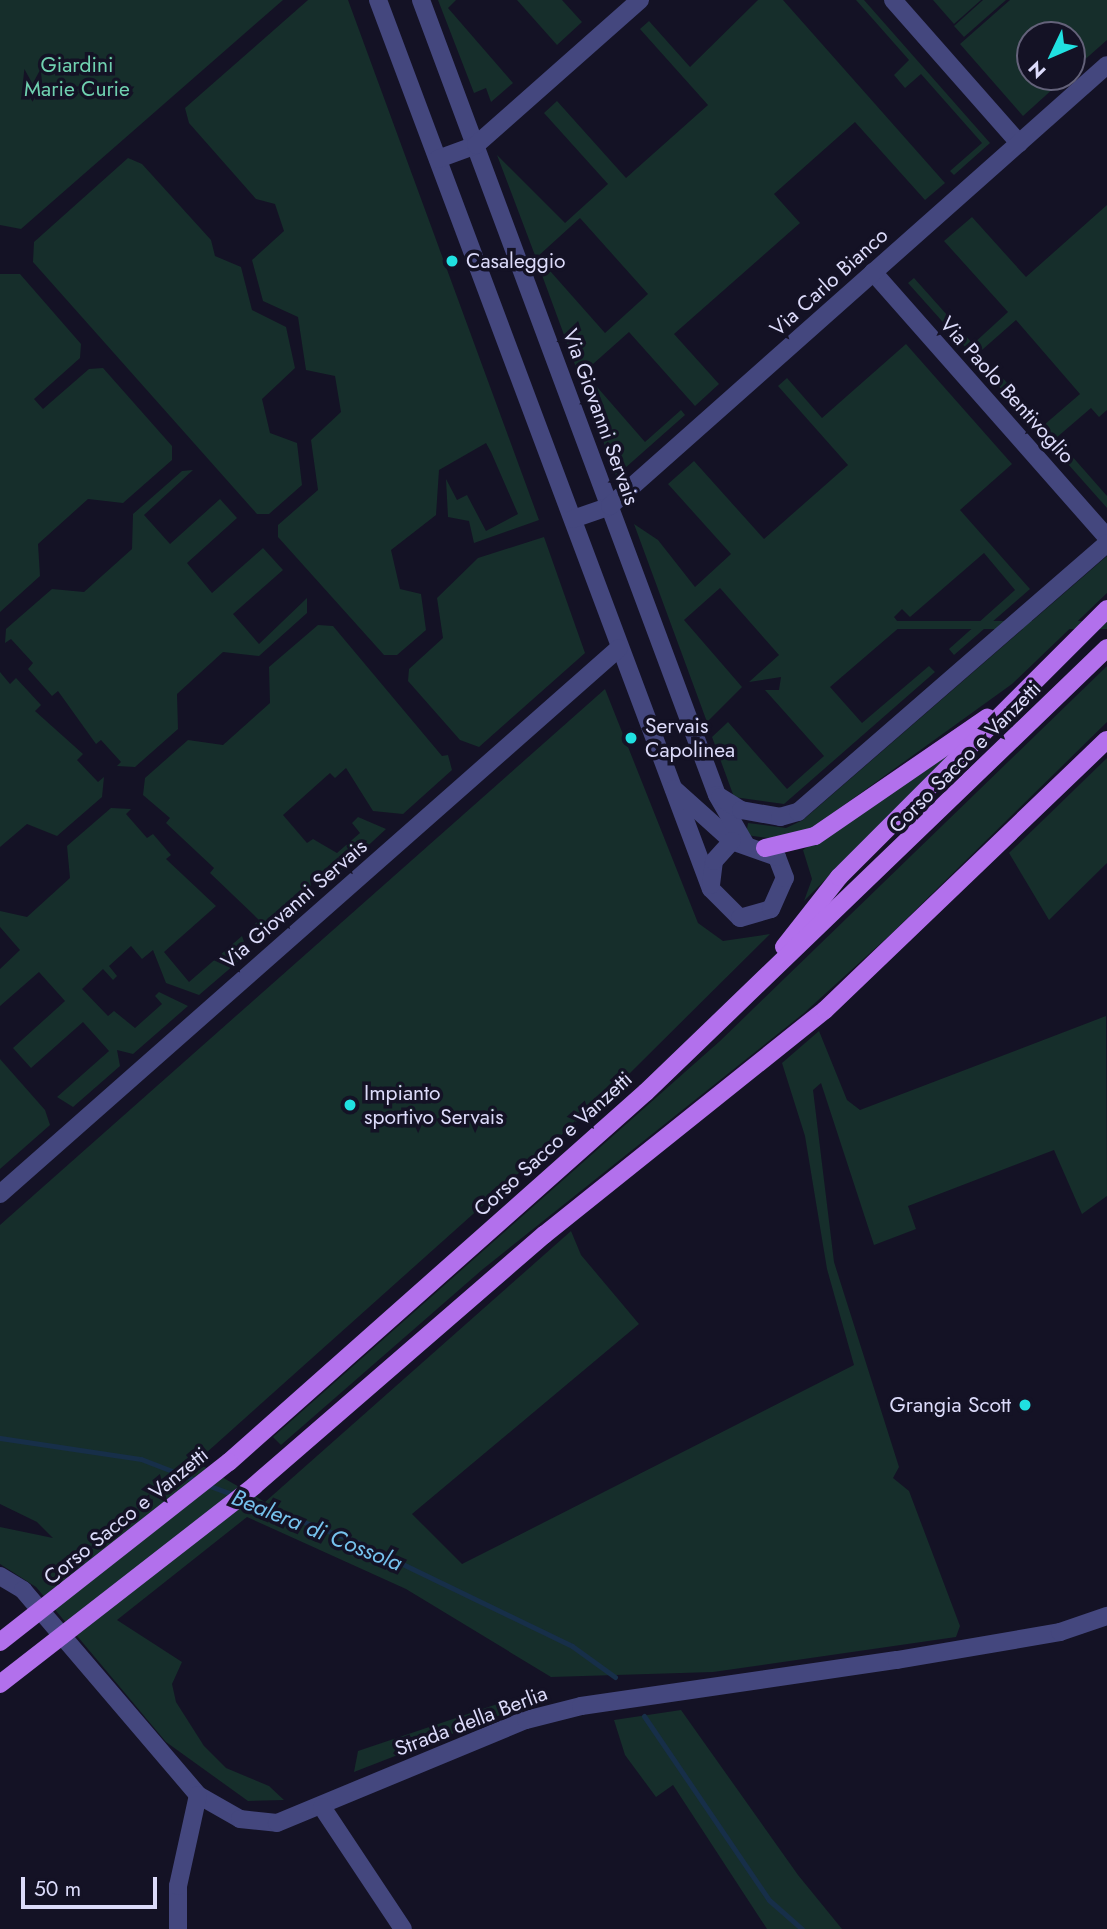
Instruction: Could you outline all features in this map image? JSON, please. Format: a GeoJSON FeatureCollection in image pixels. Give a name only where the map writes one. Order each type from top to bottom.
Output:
{"type":"FeatureCollection","features":[{"type":"Feature","properties":{"kind":"main road"},"geometry":{"type":"LineString","coordinates":[[757,984],[839,877],[1107,609]]}},
{"type":"Feature","properties":{"kind":"main road","name":"Corso Sacco e Vanzetti"},"geometry":{"type":"LineString","coordinates":[[0,1642],[229,1462],[646,1091],[757,984],[876,876],[1107,648]]}},
{"type":"Feature","properties":{"kind":"main road"},"geometry":{"type":"LineString","coordinates":[[765,848],[815,836],[1022,694]]}},
{"type":"Feature","properties":{"kind":"main road"},"geometry":{"type":"LineString","coordinates":[[0,1684],[254,1486],[544,1236],[825,1010],[1107,740]]}},
{"type":"Feature","properties":{"kind":"street"},"geometry":{"type":"LineString","coordinates":[[378,0],[711,889],[740,918],[771,909],[785,878],[765,848],[740,843],[674,789]]}},
{"type":"Feature","properties":{"kind":"street","name":"Via Giovanni Servais"},"geometry":{"type":"LineString","coordinates":[[421,0],[718,795],[740,843]]}},
{"type":"Feature","properties":{"kind":"street"},"geometry":{"type":"LineString","coordinates":[[438,159],[476,145],[640,0]]}},
{"type":"Feature","properties":{"kind":"street"},"geometry":{"type":"LineString","coordinates":[[893,0],[1019,143]]}},
{"type":"Feature","properties":{"kind":"street","name":"Via Carlo Bianco"},"geometry":{"type":"LineString","coordinates":[[573,519],[610,506],[1107,65]]}},
{"type":"Feature","properties":{"kind":"street","name":"Via Paolo Bentivoglio"},"geometry":{"type":"LineString","coordinates":[[873,272],[1107,537]]}},
{"type":"Feature","properties":{"kind":"street"},"geometry":{"type":"LineString","coordinates":[[718,795],[741,810],[780,817],[797,812],[1107,543]]}},
{"type":"Feature","properties":{"kind":"street","name":"Via Giovanni Servais"},"geometry":{"type":"LineString","coordinates":[[0,1194],[619,648]]}},
{"type":"Feature","properties":{"kind":"street"},"geometry":{"type":"LineString","coordinates":[[711,889],[714,861],[740,843]]}},
{"type":"Feature","properties":{"kind":"street","name":"Strada della Berlia"},"geometry":{"type":"LineString","coordinates":[[0,1576],[23,1590],[198,1795],[240,1819],[277,1823],[322,1807],[526,1720],[580,1706],[922,1656],[1060,1632],[1107,1616]]}},
{"type":"Feature","properties":{"kind":"street"},"geometry":{"type":"LineString","coordinates":[[178,1929],[178,1886],[198,1795]]}},
{"type":"Feature","properties":{"kind":"street"},"geometry":{"type":"LineString","coordinates":[[322,1807],[403,1929]]}},
{"type":"Feature","properties":{"kind":"green space","name":"Giardini Marie Curie"},"geometry":{"type":"Polygon","coordinates":[[[0,0],[283,0],[21,229],[0,225],[0,0]]]}},
{"type":"Feature","properties":{"kind":"green space"},"geometry":{"type":"Polygon","coordinates":[[[308,0],[348,0],[539,520],[474,543],[469,521],[448,517],[446,479],[457,500],[467,495],[486,531],[518,514],[491,452],[486,443],[439,470],[436,515],[391,550],[400,589],[421,594],[426,630],[397,655],[384,655],[278,537],[278,525],[318,490],[311,440],[341,412],[335,376],[306,370],[298,317],[263,301],[252,260],[284,231],[275,204],[256,199],[189,123],[185,108],[308,0]]]}},
{"type":"Feature","properties":{"kind":"green space"},"geometry":{"type":"Polygon","coordinates":[[[438,0],[456,0],[448,8],[513,83],[491,102],[486,88],[474,93],[438,0]]]}},
{"type":"Feature","properties":{"kind":"green space"},"geometry":{"type":"Polygon","coordinates":[[[517,0],[562,0],[582,22],[557,45],[517,0]]]}},
{"type":"Feature","properties":{"kind":"green space"},"geometry":{"type":"Polygon","coordinates":[[[758,0],[783,0],[945,183],[925,200],[855,122],[774,194],[800,223],[674,334],[719,384],[695,406],[629,332],[584,372],[645,442],[681,410],[685,415],[616,476],[539,267],[543,263],[605,333],[648,294],[580,218],[536,258],[497,155],[565,223],[608,184],[544,113],[557,101],[626,178],[708,105],[640,29],[649,21],[690,67],[758,0]]]}},
{"type":"Feature","properties":{"kind":"green space"},"geometry":{"type":"Polygon","coordinates":[[[856,0],[864,0],[990,143],[954,175],[950,171],[982,143],[921,74],[905,88],[894,75],[909,60],[856,0]]]}},
{"type":"Feature","properties":{"kind":"green space"},"geometry":{"type":"Polygon","coordinates":[[[933,0],[981,0],[954,24],[933,0]]]}},
{"type":"Feature","properties":{"kind":"green space"},"geometry":{"type":"Polygon","coordinates":[[[983,0],[1006,0],[964,37],[954,26],[983,0]]]}},
{"type":"Feature","properties":{"kind":"green space"},"geometry":{"type":"Polygon","coordinates":[[[1010,0],[1107,0],[1107,40],[1086,59],[1086,21],[1016,21],[1016,91],[1051,91],[1023,116],[960,44],[1010,0]]]}},
{"type":"Feature","properties":{"kind":"green space"},"geometry":{"type":"Polygon","coordinates":[[[128,158],[142,164],[211,240],[215,256],[241,267],[252,310],[286,327],[295,368],[262,399],[270,433],[297,443],[302,485],[269,514],[257,514],[33,262],[34,242],[128,158]]]}},
{"type":"Feature","properties":{"kind":"green space"},"geometry":{"type":"Polygon","coordinates":[[[1107,205],[1107,410],[1099,417],[1091,408],[1056,438],[1107,496],[1107,508],[980,365],[986,359],[1044,425],[1080,394],[1016,320],[974,357],[908,283],[914,278],[973,344],[1008,312],[944,241],[972,217],[1026,277],[1107,205]]]}},
{"type":"Feature","properties":{"kind":"green space"},"geometry":{"type":"Polygon","coordinates":[[[0,274],[20,274],[81,344],[80,358],[34,399],[43,409],[89,369],[103,368],[172,446],[172,460],[123,503],[88,499],[38,544],[40,576],[0,612],[0,274]]]}},
{"type":"Feature","properties":{"kind":"green space"},"geometry":{"type":"Polygon","coordinates":[[[906,344],[1012,464],[960,510],[1030,589],[954,655],[949,649],[1015,590],[984,553],[910,617],[902,609],[894,617],[901,626],[830,687],[862,723],[929,666],[935,672],[784,804],[734,797],[712,737],[728,722],[787,789],[824,756],[765,690],[779,690],[781,677],[749,682],[779,655],[720,588],[684,620],[742,687],[707,722],[634,524],[658,540],[695,587],[731,554],[668,484],[694,461],[764,539],[848,465],[778,386],[787,378],[822,418],[906,344]]]}},
{"type":"Feature","properties":{"kind":"green space"},"geometry":{"type":"Polygon","coordinates":[[[193,470],[144,515],[170,544],[220,499],[237,518],[187,563],[212,593],[263,548],[283,570],[233,614],[259,644],[307,598],[307,613],[259,656],[223,652],[177,694],[178,729],[135,767],[117,766],[121,762],[101,740],[96,744],[58,691],[52,696],[28,669],[33,663],[11,639],[5,643],[6,629],[52,589],[84,592],[132,549],[133,514],[182,471],[193,470]]]}},
{"type":"Feature","properties":{"kind":"green space"},"geometry":{"type":"Polygon","coordinates":[[[544,537],[585,653],[479,747],[460,740],[408,681],[409,669],[443,638],[437,598],[478,558],[544,537]]]}},
{"type":"Feature","properties":{"kind":"green space"},"geometry":{"type":"Polygon","coordinates":[[[1107,556],[1107,593],[1012,684],[808,831],[775,839],[746,835],[748,823],[786,828],[803,820],[1107,556]]]}},
{"type":"Feature","properties":{"kind":"green space"},"geometry":{"type":"Polygon","coordinates":[[[881,621],[1107,621],[1107,629],[881,629],[881,621]]]}},
{"type":"Feature","properties":{"kind":"green space"},"geometry":{"type":"Polygon","coordinates":[[[318,625],[333,626],[442,756],[448,755],[452,770],[403,814],[373,811],[346,768],[335,778],[330,773],[283,815],[307,843],[313,839],[337,853],[360,833],[352,823],[358,817],[386,829],[331,880],[325,873],[310,878],[312,896],[271,932],[255,924],[259,920],[210,873],[214,868],[166,823],[170,818],[143,795],[145,778],[188,740],[223,745],[270,703],[269,667],[318,625]]]}},
{"type":"Feature","properties":{"kind":"green space"},"geometry":{"type":"Polygon","coordinates":[[[1107,666],[1107,722],[891,934],[804,1013],[483,1269],[281,1445],[273,1437],[720,1041],[1107,666]]]}},
{"type":"Feature","properties":{"kind":"green space"},"geometry":{"type":"Polygon","coordinates":[[[0,672],[10,684],[16,678],[41,705],[35,711],[83,754],[77,760],[98,782],[104,777],[102,797],[57,836],[27,824],[0,847],[0,672]]]}},
{"type":"Feature","properties":{"kind":"green space"},"geometry":{"type":"Polygon","coordinates":[[[605,689],[698,923],[723,941],[770,934],[625,1078],[196,1462],[265,1502],[571,1231],[581,1255],[639,1324],[412,1514],[462,1564],[854,1365],[827,1269],[805,1136],[782,1063],[819,1031],[847,1100],[860,1110],[1106,1016],[1107,1196],[1082,1214],[1054,1150],[908,1206],[916,1229],[874,1245],[821,1083],[813,1090],[834,1262],[899,1467],[893,1478],[909,1491],[960,1626],[956,1637],[713,1672],[551,1677],[406,1589],[247,1517],[117,1620],[182,1662],[172,1684],[176,1702],[204,1746],[226,1768],[269,1786],[284,1800],[248,1801],[166,1742],[36,1587],[0,1564],[0,1527],[53,1538],[37,1522],[0,1504],[0,1225],[605,689]]]}},
{"type":"Feature","properties":{"kind":"green space"},"geometry":{"type":"Polygon","coordinates":[[[947,752],[947,757],[804,901],[812,879],[803,850],[947,752]]]}},
{"type":"Feature","properties":{"kind":"green space"},"geometry":{"type":"Polygon","coordinates":[[[1107,758],[1107,863],[1049,920],[1009,853],[1107,758]]]}},
{"type":"Feature","properties":{"kind":"green space"},"geometry":{"type":"Polygon","coordinates":[[[111,808],[131,809],[126,814],[147,838],[153,834],[171,855],[166,859],[216,906],[164,952],[189,982],[242,936],[248,953],[199,995],[166,983],[153,950],[142,959],[131,946],[109,966],[117,976],[113,980],[103,969],[82,989],[108,1016],[114,1011],[135,1028],[162,1004],[155,996],[159,992],[188,1006],[133,1054],[117,1050],[120,1066],[73,1107],[57,1097],[109,1051],[83,1022],[31,1068],[13,1048],[65,1001],[39,972],[0,1006],[0,969],[20,950],[0,927],[0,911],[27,917],[70,878],[67,846],[111,808]]]}},
{"type":"Feature","properties":{"kind":"green space"},"geometry":{"type":"Polygon","coordinates":[[[0,1059],[45,1110],[50,1125],[0,1169],[0,1059]]]}},
{"type":"Feature","properties":{"kind":"green space"},"geometry":{"type":"Polygon","coordinates":[[[521,1696],[536,1701],[354,1772],[358,1751],[521,1696]]]}},
{"type":"Feature","properties":{"kind":"green space"},"geometry":{"type":"Polygon","coordinates":[[[681,1710],[798,1875],[842,1929],[767,1929],[673,1785],[656,1797],[625,1755],[614,1720],[681,1710]]]}},
{"type":"Feature","properties":{"kind":"waterway","name":"Bealera di Cossola"},"geometry":{"type":"LineString","coordinates":[[0,1438],[141,1459],[198,1481]]}},
{"type":"Feature","properties":{"kind":"waterway","name":"Bealera di Cossola"},"geometry":{"type":"LineString","coordinates":[[207,1485],[234,1495]]}},
{"type":"Feature","properties":{"kind":"waterway","name":"Bealera di Cossola"},"geometry":{"type":"LineString","coordinates":[[243,1499],[357,1542],[572,1646],[615,1677]]}},
{"type":"Feature","properties":{"kind":"waterway","name":"Bealera di Cossola"},"geometry":{"type":"LineString","coordinates":[[644,1716],[769,1900],[802,1929]]}},
{"type":"Feature","properties":{"kind":"place","name":"Casaleggio"},"geometry":{"type":"Point","coordinates":[452,261]}},
{"type":"Feature","properties":{"kind":"place","name":"Servais Capolinea"},"geometry":{"type":"Point","coordinates":[631,738]}},
{"type":"Feature","properties":{"kind":"place","name":"Impianto sportivo Servais"},"geometry":{"type":"Point","coordinates":[350,1105]}},
{"type":"Feature","properties":{"kind":"place","name":"Grangia Scott"},"geometry":{"type":"Point","coordinates":[1025,1405]}}]}
